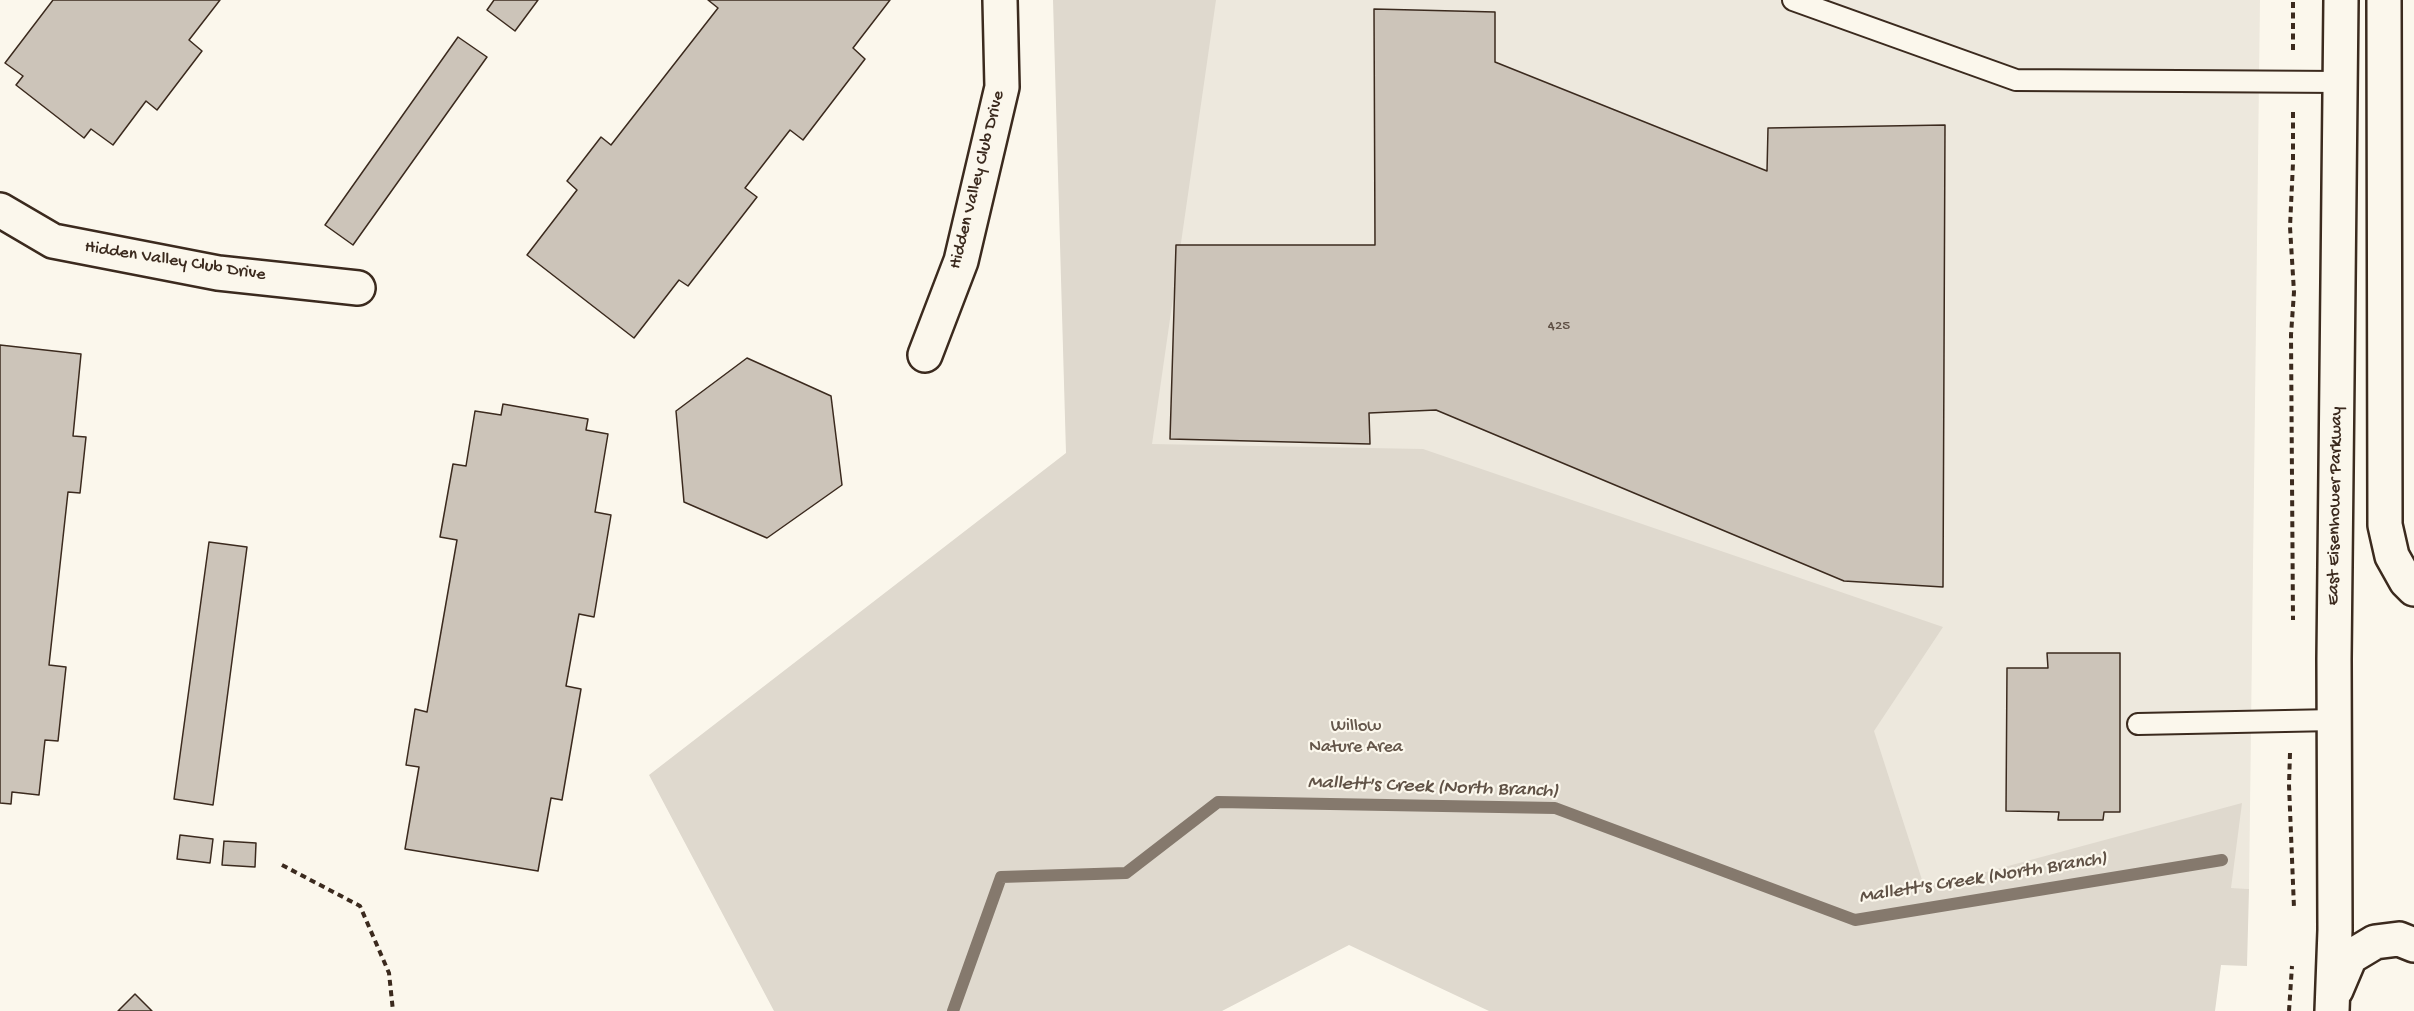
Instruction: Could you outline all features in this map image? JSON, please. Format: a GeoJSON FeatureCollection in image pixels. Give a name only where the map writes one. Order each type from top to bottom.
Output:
{"type":"FeatureCollection","features":[{"type":"Feature","properties":{"kind":"main road","name":"Hidden Valley Club Drive"},"geometry":{"type":"LineString","coordinates":[[925,355],[960,261],[1002,87],[1000,0]]}},
{"type":"Feature","properties":{"kind":"main road","name":"East Eisenhower Parkway"},"geometry":{"type":"LineString","coordinates":[[2332,1006],[2335,930],[2334,720],[2341,0]]}},
{"type":"Feature","properties":{"kind":"main road"},"geometry":{"type":"LineString","coordinates":[[2385,0],[2385,525],[2392,556],[2406,581],[2414,589]]}},
{"type":"Feature","properties":{"kind":"main road","name":"Hidden Valley Club Drive"},"geometry":{"type":"LineString","coordinates":[[0,210],[53,242],[218,273],[358,288]]}},
{"type":"Feature","properties":{"kind":"main road"},"geometry":{"type":"LineString","coordinates":[[2332,1006],[2349,957],[2375,942],[2399,939],[2414,945]]}},
{"type":"Feature","properties":{"kind":"lane"},"geometry":{"type":"LineString","coordinates":[[1793,0],[2016,80],[2341,82]]}},
{"type":"Feature","properties":{"kind":"lane"},"geometry":{"type":"LineString","coordinates":[[2138,724],[2334,720]]}},
{"type":"Feature","properties":{"kind":"path"},"geometry":{"type":"LineString","coordinates":[[2293,0],[2293,163],[2290,227],[2294,292],[2291,335],[2293,621]]}},
{"type":"Feature","properties":{"kind":"path"},"geometry":{"type":"LineString","coordinates":[[2291,721],[2289,785],[2294,912]]}},
{"type":"Feature","properties":{"kind":"path"},"geometry":{"type":"LineString","coordinates":[[282,865],[360,906],[389,974],[393,1011]]}},
{"type":"Feature","properties":{"kind":"path"},"geometry":{"type":"LineString","coordinates":[[2289,1011],[2293,957]]}},
{"type":"Feature","properties":{"kind":"shaded area"},"geometry":{"type":"Polygon","coordinates":[[[1097,0],[2260,0],[2249,889],[1677,878],[1088,534],[1097,0]]]}},
{"type":"Feature","properties":{"kind":"green space","name":"Willow Nature Area"},"geometry":{"type":"Polygon","coordinates":[[[1053,0],[1216,0],[1152,444],[1423,449],[1943,627],[1874,731],[1923,883],[1945,883],[2242,803],[2231,888],[2249,889],[2247,966],[2221,965],[2215,1011],[1489,1011],[1349,945],[1222,1011],[774,1011],[649,775],[1066,453],[1053,0]]]}},
{"type":"Feature","properties":{"kind":"building"},"geometry":{"type":"Polygon","coordinates":[[[53,0],[220,0],[189,40],[202,51],[157,110],[146,101],[113,145],[91,129],[84,138],[16,85],[23,76],[5,63],[53,0]]]}},
{"type":"Feature","properties":{"kind":"building"},"geometry":{"type":"Polygon","coordinates":[[[494,0],[538,0],[515,31],[487,10],[494,0]]]}},
{"type":"Feature","properties":{"kind":"building"},"geometry":{"type":"Polygon","coordinates":[[[708,0],[890,0],[853,48],[865,59],[803,140],[790,130],[745,188],[757,197],[688,286],[679,280],[634,338],[527,255],[577,190],[567,181],[601,137],[611,145],[718,8],[708,0]]]}},
{"type":"Feature","properties":{"kind":"building"},"geometry":{"type":"Polygon","coordinates":[[[1374,9],[1495,12],[1495,62],[1767,171],[1768,128],[1945,125],[1943,587],[1844,581],[1436,410],[1369,413],[1370,444],[1170,439],[1176,245],[1375,245],[1374,9]]]}},
{"type":"Feature","properties":{"kind":"building"},"geometry":{"type":"Polygon","coordinates":[[[458,37],[487,57],[353,245],[325,225],[458,37]]]}},
{"type":"Feature","properties":{"kind":"building"},"geometry":{"type":"Polygon","coordinates":[[[0,345],[81,354],[73,436],[86,437],[80,493],[68,492],[49,665],[66,667],[58,741],[45,740],[39,795],[12,792],[11,804],[0,803],[0,345]]]}},
{"type":"Feature","properties":{"kind":"building"},"geometry":{"type":"Polygon","coordinates":[[[747,358],[831,396],[842,485],[767,538],[684,502],[676,411],[747,358]]]}},
{"type":"Feature","properties":{"kind":"building"},"geometry":{"type":"Polygon","coordinates":[[[503,404],[588,419],[586,430],[608,434],[595,512],[611,515],[594,617],[579,614],[566,686],[581,689],[562,800],[551,798],[538,871],[405,849],[419,767],[406,765],[415,709],[427,712],[457,540],[440,537],[453,464],[466,466],[475,411],[501,415],[503,404]]]}},
{"type":"Feature","properties":{"kind":"building"},"geometry":{"type":"Polygon","coordinates":[[[209,542],[247,547],[213,805],[174,799],[209,542]]]}},
{"type":"Feature","properties":{"kind":"building"},"geometry":{"type":"Polygon","coordinates":[[[2047,653],[2120,653],[2120,812],[2104,812],[2103,820],[2058,820],[2059,812],[2006,811],[2007,668],[2048,668],[2047,653]]]}},
{"type":"Feature","properties":{"kind":"building"},"geometry":{"type":"Polygon","coordinates":[[[180,835],[213,839],[210,863],[177,859],[180,835]]]}},
{"type":"Feature","properties":{"kind":"building"},"geometry":{"type":"Polygon","coordinates":[[[224,841],[256,843],[255,867],[222,865],[224,841]]]}},
{"type":"Feature","properties":{"kind":"building"},"geometry":{"type":"Polygon","coordinates":[[[135,994],[152,1011],[118,1011],[135,994]]]}},
{"type":"Feature","properties":{"kind":"waterway","name":"Mallett's Creek (North Branch)"},"geometry":{"type":"LineString","coordinates":[[953,1011],[1001,877],[1126,873],[1218,802],[1555,808],[1855,920],[2222,860]]}}]}
